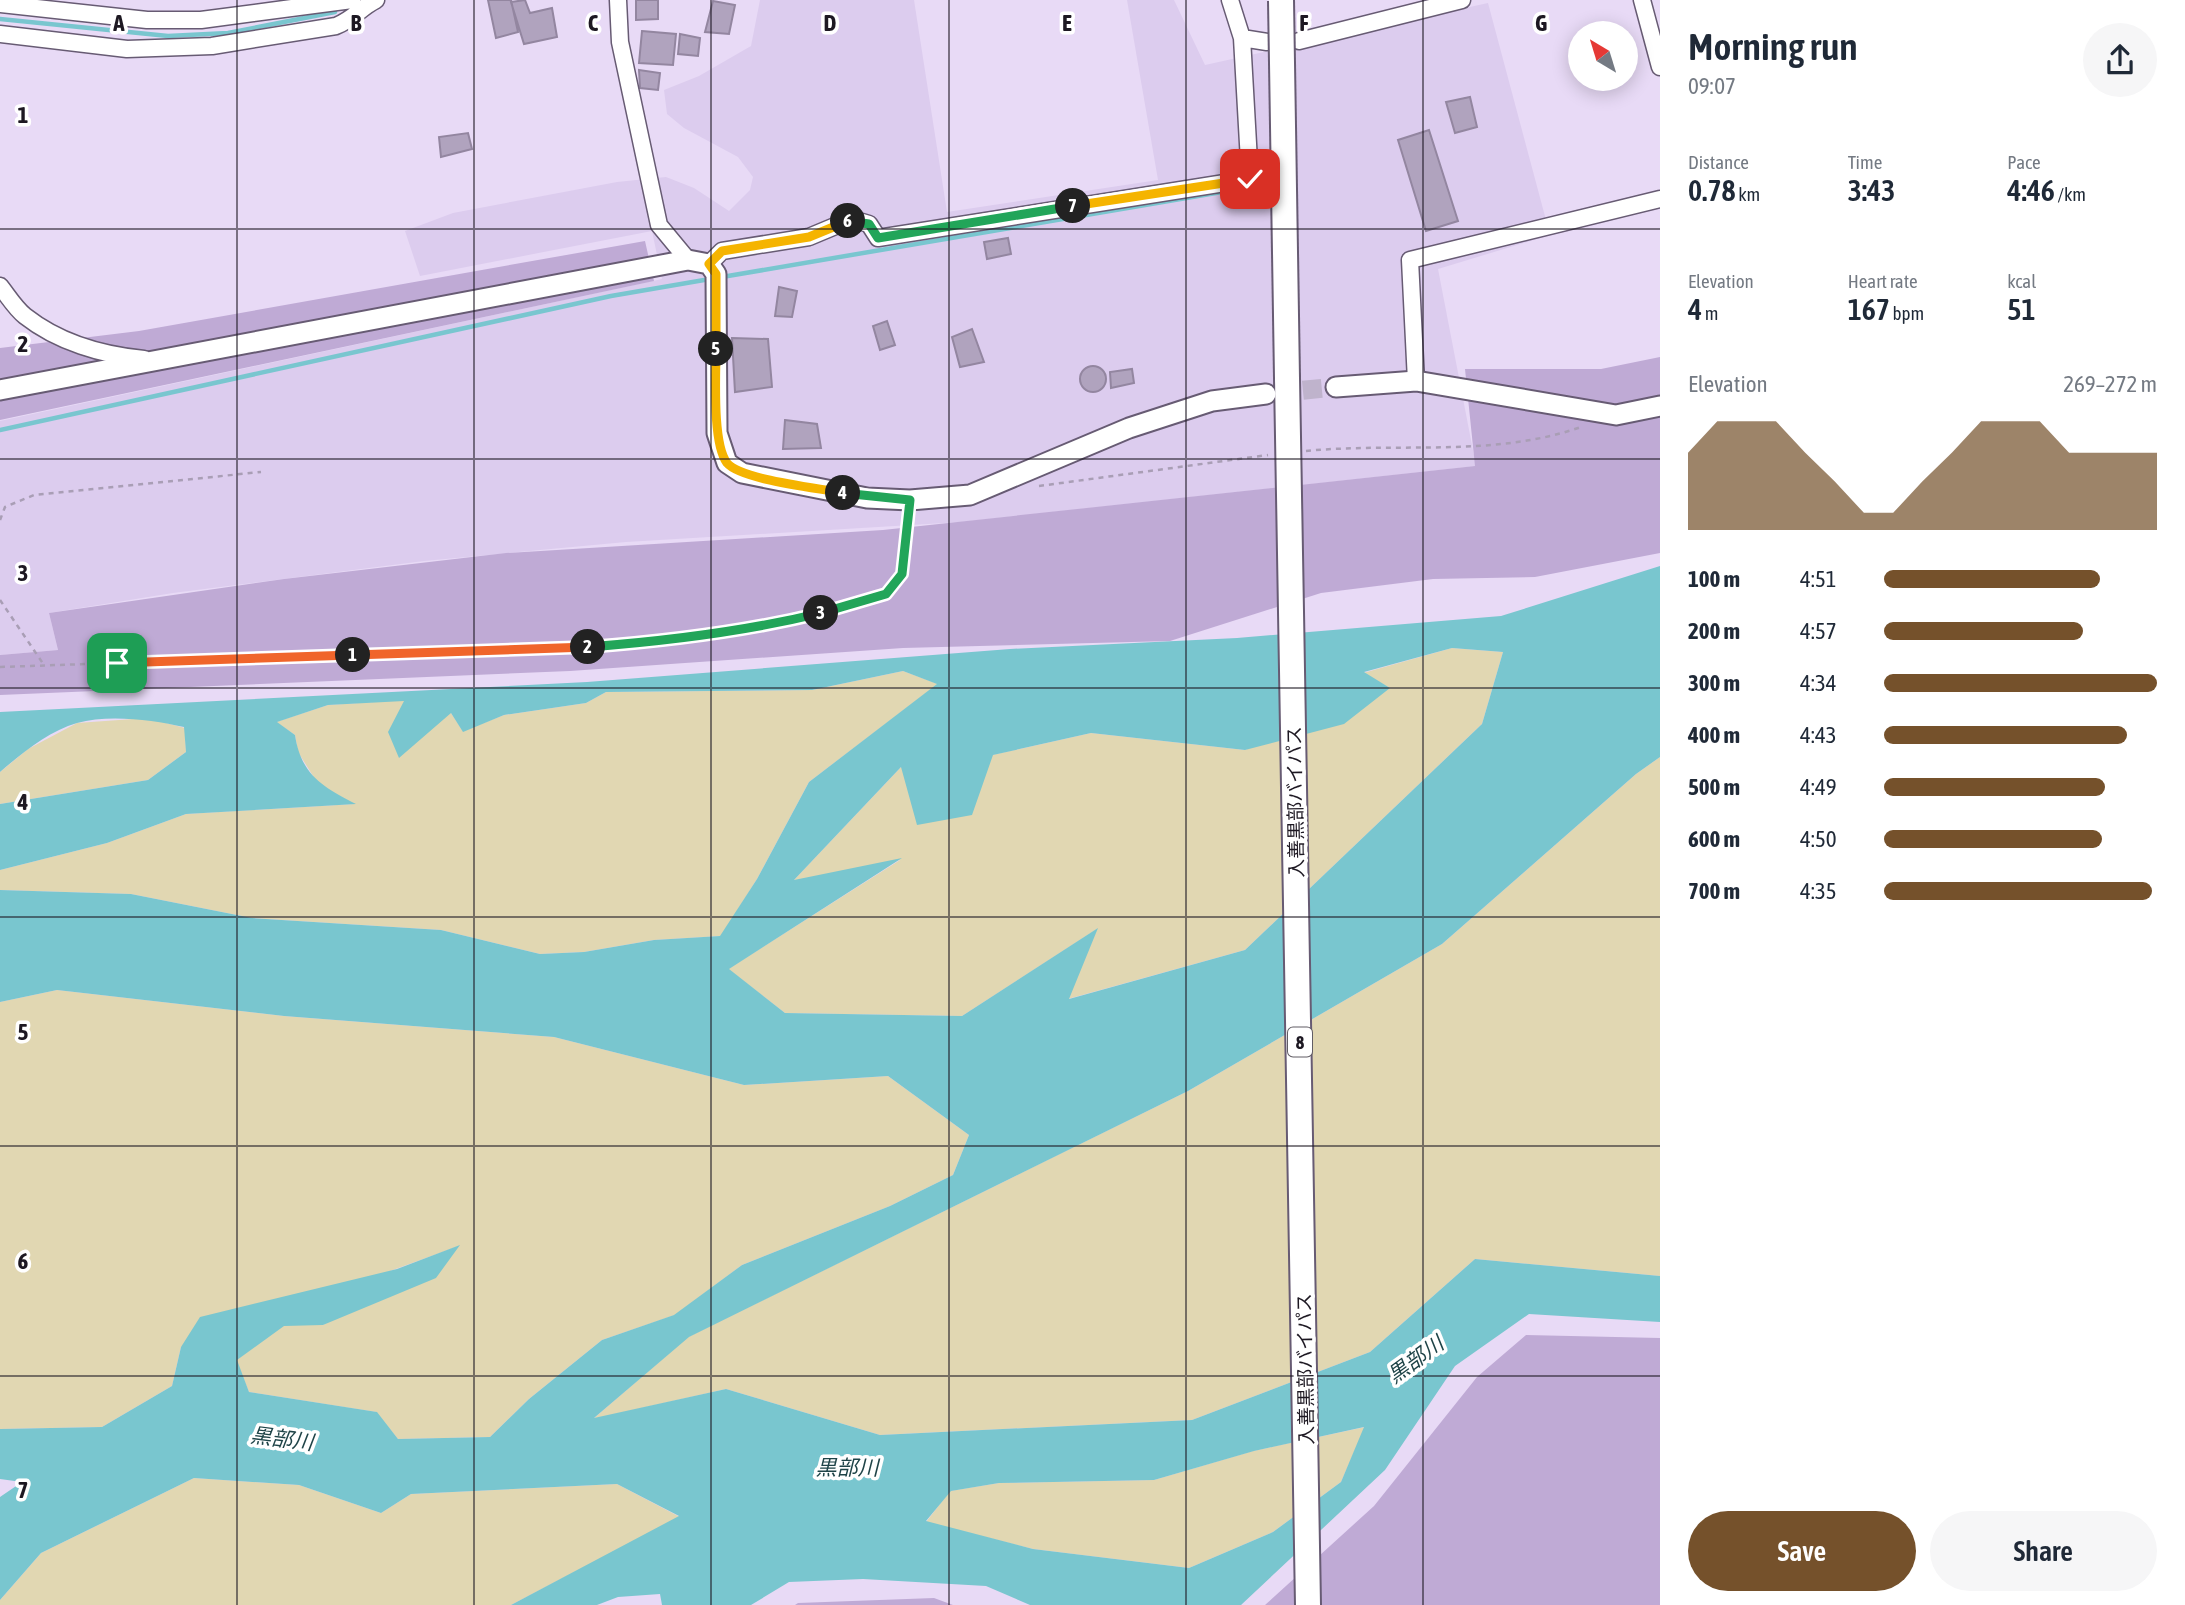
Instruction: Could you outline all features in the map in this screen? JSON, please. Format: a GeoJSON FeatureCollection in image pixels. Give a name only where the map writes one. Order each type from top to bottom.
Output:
{"type":"FeatureCollection","features":[{"type":"Feature","properties":{"kind":"highway","name":"入善黒部バイパス"},"geometry":{"type":"LineString","coordinates":[[1281,0],[1308,1605]]}},
{"type":"Feature","properties":{"kind":"street"},"geometry":{"type":"LineString","coordinates":[[0,4],[147,20],[201,20],[352,0]]}},
{"type":"Feature","properties":{"kind":"street"},"geometry":{"type":"LineString","coordinates":[[0,34],[127,49],[212,46],[336,26],[355,19],[366,5],[376,0]]}},
{"type":"Feature","properties":{"kind":"street"},"geometry":{"type":"LineString","coordinates":[[618,0],[620,42],[659,225],[688,260]]}},
{"type":"Feature","properties":{"kind":"street"},"geometry":{"type":"LineString","coordinates":[[709,264],[722,251],[809,237],[852,219],[869,224],[878,238],[1250,179],[1242,38],[1230,0]]}},
{"type":"Feature","properties":{"kind":"street"},"geometry":{"type":"LineString","coordinates":[[1299,41],[1462,0]]}},
{"type":"Feature","properties":{"kind":"street"},"geometry":{"type":"LineString","coordinates":[[1642,0],[1660,67]]}},
{"type":"Feature","properties":{"kind":"street"},"geometry":{"type":"LineString","coordinates":[[1242,38],[1267,42]]}},
{"type":"Feature","properties":{"kind":"street"},"geometry":{"type":"LineString","coordinates":[[1416,381],[1410,260],[1660,200]]}},
{"type":"Feature","properties":{"kind":"street"},"geometry":{"type":"LineString","coordinates":[[0,390],[688,260],[709,264],[716,274],[717,433],[727,463],[743,473],[867,498],[910,500],[970,495],[1129,428],[1212,401],[1266,394]]}},
{"type":"Feature","properties":{"kind":"street"},"geometry":{"type":"LineString","coordinates":[[0,286],[23,315],[51,333],[117,356],[157,360]]}},
{"type":"Feature","properties":{"kind":"street"},"geometry":{"type":"LineString","coordinates":[[1336,387],[1416,381],[1616,415],[1660,406]]}},
{"type":"Feature","properties":{"kind":"path"},"geometry":{"type":"LineString","coordinates":[[0,520],[5,508],[34,495],[261,472]]}},
{"type":"Feature","properties":{"kind":"path"},"geometry":{"type":"LineString","coordinates":[[0,667],[583,647],[683,640],[761,628],[886,594],[902,574],[910,500]]}},
{"type":"Feature","properties":{"kind":"path"},"geometry":{"type":"LineString","coordinates":[[0,600],[44,665]]}},
{"type":"Feature","properties":{"kind":"shaded area"},"geometry":{"type":"Polygon","coordinates":[[[760,0],[914,0],[947,212],[1158,180],[1127,0],[1174,0],[1205,65],[1488,3],[1550,235],[1438,269],[1476,466],[961,522],[626,542],[424,561],[173,593],[49,613],[58,650],[0,655],[0,421],[662,279],[652,231],[420,276],[405,231],[453,213],[617,182],[666,177],[694,188],[729,211],[750,190],[753,177],[738,157],[684,128],[667,114],[664,90],[699,76],[751,46],[760,0]]]}},
{"type":"Feature","properties":{"kind":"shaded area"},"geometry":{"type":"Polygon","coordinates":[[[645,241],[654,281],[0,420],[0,348],[139,331],[645,241]]]}},
{"type":"Feature","properties":{"kind":"shaded area"},"geometry":{"type":"Polygon","coordinates":[[[1660,357],[1660,553],[1535,577],[1433,579],[1321,593],[1170,641],[903,648],[570,671],[0,695],[0,655],[58,650],[49,613],[284,579],[506,553],[883,530],[1475,466],[1465,369],[1601,369],[1660,357]]]}},
{"type":"Feature","properties":{"kind":"shaded area"},"geometry":{"type":"Polygon","coordinates":[[[1526,1335],[1660,1338],[1660,1605],[1265,1605],[1374,1506],[1477,1377],[1526,1335]]]}},
{"type":"Feature","properties":{"kind":"shaded area"},"geometry":{"type":"Polygon","coordinates":[[[934,1598],[953,1605],[795,1605],[798,1603],[934,1598]]]}},
{"type":"Feature","properties":{"kind":"sand"},"geometry":{"type":"Polygon","coordinates":[[[1452,648],[1503,652],[1482,724],[1245,950],[1068,999],[1097,929],[962,1016],[785,1013],[728,969],[900,860],[793,881],[901,767],[992,755],[1091,733],[1245,750],[1390,688],[1363,673],[1452,648]]]}},
{"type":"Feature","properties":{"kind":"sand"},"geometry":{"type":"Polygon","coordinates":[[[903,671],[938,684],[809,782],[757,879],[721,936],[654,940],[584,952],[540,954],[441,930],[252,918],[131,894],[0,890],[0,870],[107,843],[186,814],[354,804],[318,784],[298,752],[295,735],[276,722],[328,705],[405,700],[451,713],[463,731],[504,715],[586,703],[606,692],[812,690],[903,671]]]}},
{"type":"Feature","properties":{"kind":"sand"},"geometry":{"type":"Polygon","coordinates":[[[147,718],[185,728],[186,752],[148,780],[0,804],[0,772],[28,749],[77,723],[147,718]]]}},
{"type":"Feature","properties":{"kind":"sand"},"geometry":{"type":"Polygon","coordinates":[[[1660,757],[1660,1276],[1475,1259],[1370,1352],[1192,1420],[880,1435],[726,1389],[593,1419],[688,1337],[1188,1091],[1442,944],[1636,774],[1660,757]]]}},
{"type":"Feature","properties":{"kind":"sand"},"geometry":{"type":"Polygon","coordinates":[[[57,990],[284,1016],[554,1037],[744,1085],[888,1076],[969,1135],[953,1175],[890,1206],[742,1265],[675,1315],[602,1340],[529,1399],[490,1437],[398,1439],[376,1412],[249,1392],[236,1360],[284,1325],[323,1325],[459,1246],[181,1347],[172,1386],[102,1427],[0,1429],[0,1002],[57,990]]]}},
{"type":"Feature","properties":{"kind":"sand"},"geometry":{"type":"Polygon","coordinates":[[[1365,1427],[1341,1482],[1273,1532],[1189,1568],[1033,1549],[926,1522],[950,1491],[999,1483],[1154,1480],[1253,1451],[1365,1427]]]}},
{"type":"Feature","properties":{"kind":"sand"},"geometry":{"type":"Polygon","coordinates":[[[194,1478],[299,1485],[381,1513],[411,1494],[617,1484],[680,1517],[511,1605],[0,1605],[0,1600],[41,1553],[194,1478]]]}},
{"type":"Feature","properties":{"kind":"water","name":"黒部川"},"geometry":{"type":"Polygon","coordinates":[[[1660,566],[1660,757],[1636,774],[1442,944],[1188,1091],[689,1337],[594,1418],[726,1389],[880,1435],[1192,1420],[1370,1352],[1475,1259],[1660,1276],[1660,1322],[1529,1314],[1455,1366],[1385,1470],[1241,1605],[1030,1605],[986,1586],[863,1579],[789,1582],[751,1605],[662,1605],[660,1594],[618,1597],[597,1605],[511,1605],[679,1516],[617,1484],[411,1494],[381,1513],[299,1485],[194,1478],[41,1553],[0,1600],[0,1497],[22,1482],[0,1479],[0,1429],[102,1427],[172,1386],[181,1347],[200,1317],[397,1269],[460,1245],[436,1278],[323,1325],[284,1326],[237,1360],[249,1392],[377,1412],[398,1439],[490,1437],[529,1399],[602,1340],[674,1315],[742,1265],[890,1206],[953,1175],[969,1135],[888,1076],[744,1085],[554,1037],[284,1016],[57,990],[0,1002],[0,890],[131,894],[252,918],[441,930],[540,954],[584,952],[654,940],[720,936],[757,879],[809,782],[937,684],[903,671],[812,690],[606,692],[586,703],[504,715],[463,732],[451,713],[399,758],[388,732],[404,701],[328,705],[277,722],[295,735],[302,760],[315,778],[333,792],[356,804],[186,814],[107,843],[0,870],[0,804],[148,780],[186,752],[184,727],[145,720],[90,720],[56,731],[0,772],[0,712],[587,682],[1010,649],[1237,638],[1501,616],[1660,566]],[[1452,648],[1364,672],[1390,688],[1344,724],[1245,750],[1091,733],[993,755],[972,815],[917,825],[901,767],[794,880],[902,858],[729,969],[785,1013],[962,1016],[1098,928],[1069,999],[1245,950],[1482,724],[1503,652],[1452,648]],[[1364,1427],[1254,1451],[1154,1480],[999,1483],[951,1491],[926,1521],[1033,1549],[1189,1568],[1273,1532],[1341,1482],[1364,1427]]]}},
{"type":"Feature","properties":{"kind":"building"},"geometry":{"type":"Polygon","coordinates":[[[488,0],[511,0],[518,32],[496,38],[488,0]]]}},
{"type":"Feature","properties":{"kind":"building"},"geometry":{"type":"Polygon","coordinates":[[[525,0],[530,13],[552,8],[557,37],[524,44],[511,2],[525,0]]]}},
{"type":"Feature","properties":{"kind":"building"},"geometry":{"type":"Polygon","coordinates":[[[636,0],[658,0],[658,19],[636,20],[636,0]]]}},
{"type":"Feature","properties":{"kind":"building"},"geometry":{"type":"Polygon","coordinates":[[[713,1],[735,5],[729,34],[705,32],[713,1]]]}},
{"type":"Feature","properties":{"kind":"building"},"geometry":{"type":"Polygon","coordinates":[[[642,31],[676,34],[673,65],[639,63],[642,31]]]}},
{"type":"Feature","properties":{"kind":"building"},"geometry":{"type":"Polygon","coordinates":[[[680,34],[700,38],[698,56],[678,54],[680,34]]]}},
{"type":"Feature","properties":{"kind":"building"},"geometry":{"type":"Polygon","coordinates":[[[639,70],[660,73],[658,90],[640,88],[639,70]]]}},
{"type":"Feature","properties":{"kind":"building"},"geometry":{"type":"Polygon","coordinates":[[[1470,97],[1477,127],[1455,133],[1446,102],[1470,97]]]}},
{"type":"Feature","properties":{"kind":"building"},"geometry":{"type":"Polygon","coordinates":[[[1429,130],[1458,221],[1426,231],[1398,140],[1429,130]]]}},
{"type":"Feature","properties":{"kind":"building"},"geometry":{"type":"Polygon","coordinates":[[[468,133],[472,149],[441,157],[439,137],[468,133]]]}},
{"type":"Feature","properties":{"kind":"building"},"geometry":{"type":"Polygon","coordinates":[[[1008,238],[1011,254],[987,259],[984,242],[1008,238]]]}},
{"type":"Feature","properties":{"kind":"building"},"geometry":{"type":"Polygon","coordinates":[[[779,287],[797,291],[792,317],[775,316],[779,287]]]}},
{"type":"Feature","properties":{"kind":"building"},"geometry":{"type":"Polygon","coordinates":[[[887,321],[895,345],[880,350],[873,326],[887,321]]]}},
{"type":"Feature","properties":{"kind":"building"},"geometry":{"type":"Polygon","coordinates":[[[972,329],[984,362],[960,367],[952,337],[972,329]]]}},
{"type":"Feature","properties":{"kind":"building"},"geometry":{"type":"Polygon","coordinates":[[[732,338],[768,339],[772,387],[735,392],[732,338]]]}},
{"type":"Feature","properties":{"kind":"building"},"geometry":{"type":"Polygon","coordinates":[[[1093,366],[1102,370],[1106,379],[1102,388],[1093,392],[1084,388],[1080,379],[1084,370],[1093,366]]]}},
{"type":"Feature","properties":{"kind":"building"},"geometry":{"type":"Polygon","coordinates":[[[1132,369],[1134,383],[1111,388],[1110,372],[1132,369]]]}},
{"type":"Feature","properties":{"kind":"building"},"geometry":{"type":"Polygon","coordinates":[[[785,420],[817,424],[821,448],[783,449],[785,420]]]}},
{"type":"Feature","properties":{"kind":"waterway"},"geometry":{"type":"LineString","coordinates":[[0,19],[168,36],[228,33],[335,12]]}},
{"type":"Feature","properties":{"kind":"waterway"},"geometry":{"type":"LineString","coordinates":[[722,277],[1263,185]]}},
{"type":"Feature","properties":{"kind":"waterway"},"geometry":{"type":"LineString","coordinates":[[0,430],[611,296],[710,279]]}},
{"type":"Feature","properties":{"kind":"tunnel"},"geometry":{"type":"LineString","coordinates":[[1274,393],[1336,387]]}},
{"type":"Feature","properties":{"kind":"route"},"geometry":{"type":"LineString","coordinates":[[117,663],[583,647],[683,640],[761,628],[886,594],[902,574],[910,500],[867,498],[743,473],[727,463],[717,433],[716,274],[709,264],[722,251],[809,237],[852,219],[869,224],[878,238],[1250,179]]}}]}
